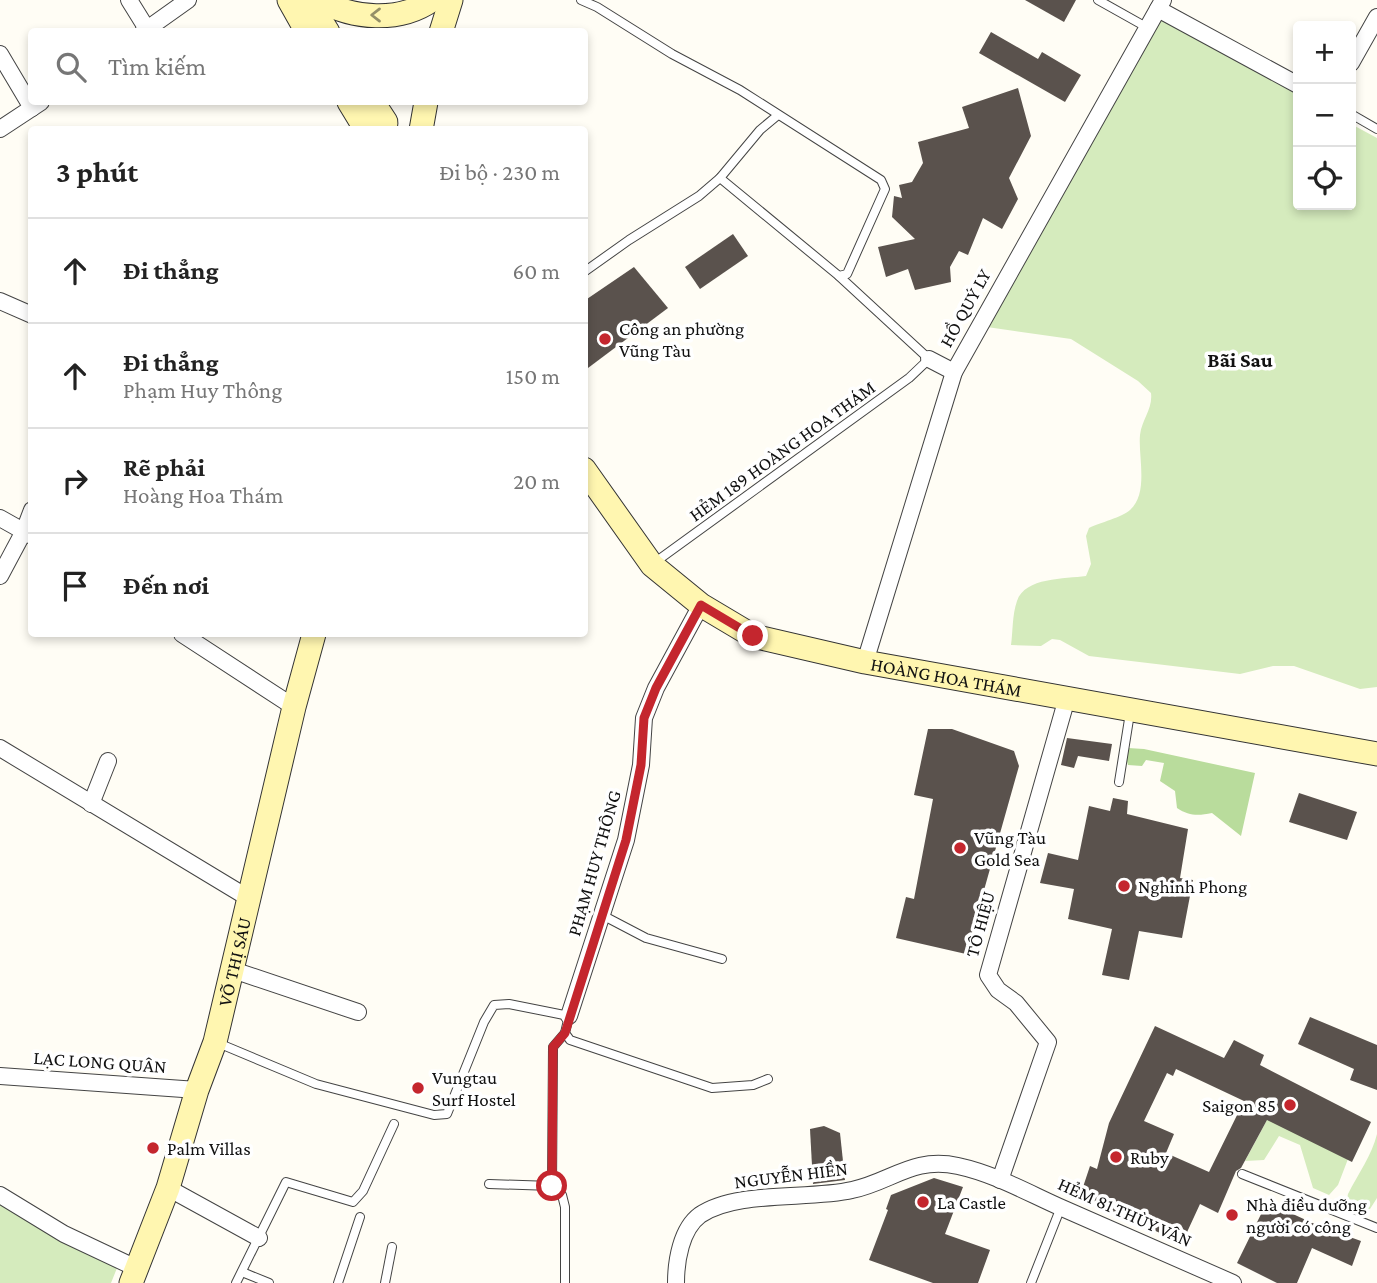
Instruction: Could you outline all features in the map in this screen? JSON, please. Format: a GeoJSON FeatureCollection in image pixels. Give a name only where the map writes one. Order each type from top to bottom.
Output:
{"type":"FeatureCollection","features":[{"type":"Feature","properties":{"kind":"main road"},"geometry":{"type":"LineString","coordinates":[[289,0],[305,28]]}},
{"type":"Feature","properties":{"kind":"main road"},"geometry":{"type":"LineString","coordinates":[[308,0],[326,28]]}},
{"type":"Feature","properties":{"kind":"main road"},"geometry":{"type":"LineString","coordinates":[[319,0],[354,14],[374,16],[392,15],[432,0]]}},
{"type":"Feature","properties":{"kind":"main road"},"geometry":{"type":"LineString","coordinates":[[442,28],[451,0]]}},
{"type":"Feature","properties":{"kind":"main road"},"geometry":{"type":"LineString","coordinates":[[351,105],[364,126]]}},
{"type":"Feature","properties":{"kind":"main road"},"geometry":{"type":"LineString","coordinates":[[375,105],[386,122],[386,126]]}},
{"type":"Feature","properties":{"kind":"main road"},"geometry":{"type":"LineString","coordinates":[[422,126],[425,105]]}},
{"type":"Feature","properties":{"kind":"main road","name":"HOÀNG HOA THÁM"},"geometry":{"type":"LineString","coordinates":[[588,475],[652,565],[701,605],[753,636],[865,662],[1377,754]]}},
{"type":"Feature","properties":{"kind":"main road","name":"VÕ THỊ SÁU"},"geometry":{"type":"LineString","coordinates":[[134,1275],[168,1188],[197,1090],[215,1042],[294,707],[313,637]]}},
{"type":"Feature","properties":{"kind":"street"},"geometry":{"type":"LineString","coordinates":[[129,0],[144,28]]}},
{"type":"Feature","properties":{"kind":"street"},"geometry":{"type":"LineString","coordinates":[[148,28],[188,0]]}},
{"type":"Feature","properties":{"kind":"street"},"geometry":{"type":"LineString","coordinates":[[1161,5],[1296,84]]}},
{"type":"Feature","properties":{"kind":"street","name":"HỒ QUÝ LY"},"geometry":{"type":"LineString","coordinates":[[865,662],[954,372],[1161,5]]}},
{"type":"Feature","properties":{"kind":"street"},"geometry":{"type":"LineString","coordinates":[[1356,53],[1377,17]]}},
{"type":"Feature","properties":{"kind":"street"},"geometry":{"type":"LineString","coordinates":[[0,54],[28,94]]}},
{"type":"Feature","properties":{"kind":"street"},"geometry":{"type":"LineString","coordinates":[[0,129],[36,105]]}},
{"type":"Feature","properties":{"kind":"street"},"geometry":{"type":"LineString","coordinates":[[0,301],[28,313]]}},
{"type":"Feature","properties":{"kind":"street"},"geometry":{"type":"LineString","coordinates":[[929,359],[954,372]]}},
{"type":"Feature","properties":{"kind":"street"},"geometry":{"type":"LineString","coordinates":[[0,517],[28,533],[0,576]]}},
{"type":"Feature","properties":{"kind":"street","name":"PHẠM HUY THÔNG"},"geometry":{"type":"LineString","coordinates":[[569,1016],[626,840],[636,796],[644,718],[656,688],[701,605]]}},
{"type":"Feature","properties":{"kind":"street"},"geometry":{"type":"LineString","coordinates":[[187,637],[294,707]]}},
{"type":"Feature","properties":{"kind":"street","name":"TÔ HIỆU"},"geometry":{"type":"LineString","coordinates":[[1000,1180],[1048,1042],[1016,1003],[998,990],[988,975],[1067,698]]}},
{"type":"Feature","properties":{"kind":"street"},"geometry":{"type":"LineString","coordinates":[[0,748],[250,899]]}},
{"type":"Feature","properties":{"kind":"street"},"geometry":{"type":"LineString","coordinates":[[91,804],[108,761]]}},
{"type":"Feature","properties":{"kind":"street"},"geometry":{"type":"LineString","coordinates":[[233,970],[358,1012]]}},
{"type":"Feature","properties":{"kind":"street","name":"LẠC LONG QUÂN"},"geometry":{"type":"LineString","coordinates":[[0,1076],[197,1090]]}},
{"type":"Feature","properties":{"kind":"street","name":"NGUYỄN HIỀN"},"geometry":{"type":"LineString","coordinates":[[676,1283],[676,1268],[686,1231],[699,1216],[723,1205],[851,1191],[917,1166],[959,1166],[1000,1180]]}},
{"type":"Feature","properties":{"kind":"street","name":"HẺM 81 THÙY VÂN"},"geometry":{"type":"LineString","coordinates":[[1000,1180],[1233,1283]]}},
{"type":"Feature","properties":{"kind":"street"},"geometry":{"type":"LineString","coordinates":[[168,1188],[259,1238]]}},
{"type":"Feature","properties":{"kind":"street"},"geometry":{"type":"LineString","coordinates":[[0,1195],[134,1275]]}},
{"type":"Feature","properties":{"kind":"lane"},"geometry":{"type":"LineString","coordinates":[[581,0],[597,6],[672,54],[740,90],[881,180],[885,189],[847,274],[839,276]]}},
{"type":"Feature","properties":{"kind":"lane"},"geometry":{"type":"LineString","coordinates":[[1098,0],[1147,28]]}},
{"type":"Feature","properties":{"kind":"lane"},"geometry":{"type":"LineString","coordinates":[[588,269],[699,196],[720,178],[760,130],[778,115]]}},
{"type":"Feature","properties":{"kind":"lane"},"geometry":{"type":"LineString","coordinates":[[1356,117],[1377,129]]}},
{"type":"Feature","properties":{"kind":"lane"},"geometry":{"type":"LineString","coordinates":[[720,178],[839,276],[929,359]]}},
{"type":"Feature","properties":{"kind":"lane","name":"HẺM 189 HOÀNG HOA THÁM"},"geometry":{"type":"LineString","coordinates":[[652,565],[909,378],[929,359]]}},
{"type":"Feature","properties":{"kind":"lane"},"geometry":{"type":"LineString","coordinates":[[1119,782],[1130,710]]}},
{"type":"Feature","properties":{"kind":"lane"},"geometry":{"type":"LineString","coordinates":[[602,915],[646,938],[722,959]]}},
{"type":"Feature","properties":{"kind":"lane"},"geometry":{"type":"LineString","coordinates":[[215,1042],[316,1084],[434,1115],[447,1114],[484,1021],[494,1005],[509,1004],[569,1016],[565,1033],[553,1047],[552,1186]]}},
{"type":"Feature","properties":{"kind":"lane"},"geometry":{"type":"LineString","coordinates":[[565,1033],[570,1040],[712,1088],[753,1085],[768,1079]]}},
{"type":"Feature","properties":{"kind":"lane"},"geometry":{"type":"LineString","coordinates":[[236,1283],[286,1182],[353,1202],[363,1191],[394,1124]]}},
{"type":"Feature","properties":{"kind":"lane"},"geometry":{"type":"LineString","coordinates":[[1242,1174],[1377,1228]]}},
{"type":"Feature","properties":{"kind":"lane"},"geometry":{"type":"LineString","coordinates":[[489,1184],[552,1186],[562,1195],[565,1207],[565,1283]]}},
{"type":"Feature","properties":{"kind":"lane"},"geometry":{"type":"LineString","coordinates":[[1031,1283],[1061,1207]]}},
{"type":"Feature","properties":{"kind":"lane"},"geometry":{"type":"LineString","coordinates":[[338,1283],[360,1217]]}},
{"type":"Feature","properties":{"kind":"lane"},"geometry":{"type":"LineString","coordinates":[[385,1283],[392,1247]]}},
{"type":"Feature","properties":{"kind":"lane"},"geometry":{"type":"LineString","coordinates":[[242,1272],[270,1283]]}},
{"type":"Feature","properties":{"kind":"green space"},"geometry":{"type":"Polygon","coordinates":[[[1161,18],[1293,91],[1293,210],[1356,210],[1356,127],[1377,138],[1377,687],[1360,689],[1294,666],[1273,666],[1240,674],[1089,656],[1060,640],[1052,639],[1041,646],[1011,645],[1014,612],[1021,593],[1037,583],[1086,576],[1091,564],[1086,536],[1089,528],[1122,515],[1136,503],[1141,485],[1140,435],[1151,393],[1138,381],[1071,339],[987,327],[1161,18]]]}},
{"type":"Feature","properties":{"kind":"green space"},"geometry":{"type":"Polygon","coordinates":[[[1128,748],[1144,749],[1255,773],[1241,836],[1212,813],[1194,815],[1177,808],[1175,791],[1160,781],[1164,763],[1146,760],[1142,766],[1128,765],[1125,755],[1128,748]]]}},
{"type":"Feature","properties":{"kind":"green space"},"geometry":{"type":"Polygon","coordinates":[[[1274,1107],[1348,1159],[1338,1185],[1329,1195],[1313,1188],[1300,1145],[1279,1136],[1264,1160],[1245,1161],[1274,1107]]]}},
{"type":"Feature","properties":{"kind":"green space"},"geometry":{"type":"Polygon","coordinates":[[[1377,1134],[1377,1198],[1370,1209],[1362,1209],[1347,1199],[1348,1194],[1377,1134]]]}},
{"type":"Feature","properties":{"kind":"green space"},"geometry":{"type":"Polygon","coordinates":[[[0,1202],[117,1268],[111,1283],[0,1283],[0,1202]]]}},
{"type":"Feature","properties":{"kind":"building"},"geometry":{"type":"Polygon","coordinates":[[[1025,0],[1076,0],[1064,22],[1025,0]]]}},
{"type":"Feature","properties":{"kind":"building"},"geometry":{"type":"Polygon","coordinates":[[[991,32],[1038,59],[1042,52],[1081,75],[1065,102],[979,53],[991,32]]]}},
{"type":"Feature","properties":{"kind":"building"},"geometry":{"type":"Polygon","coordinates":[[[1018,88],[1031,136],[1009,178],[1018,199],[1002,229],[983,218],[968,255],[959,251],[950,267],[951,282],[915,290],[908,269],[886,277],[878,247],[915,239],[892,217],[894,196],[902,198],[899,185],[912,182],[923,163],[918,142],[969,128],[962,107],[1018,88]]]}},
{"type":"Feature","properties":{"kind":"building"},"geometry":{"type":"Polygon","coordinates":[[[733,234],[748,256],[700,289],[685,267],[733,234]]]}},
{"type":"Feature","properties":{"kind":"building","name":"Công an phường Vũng Tàu"},"geometry":{"type":"Polygon","coordinates":[[[634,267],[668,308],[588,368],[588,298],[634,267]]]}},
{"type":"Feature","properties":{"kind":"building","name":"Vũng Tàu Gold Sea"},"geometry":{"type":"Polygon","coordinates":[[[928,729],[952,729],[1014,751],[1019,766],[966,954],[896,938],[906,897],[914,899],[933,799],[914,795],[928,729]]]}},
{"type":"Feature","properties":{"kind":"building"},"geometry":{"type":"Polygon","coordinates":[[[1067,738],[1112,744],[1109,761],[1078,756],[1074,768],[1061,765],[1067,738]]]}},
{"type":"Feature","properties":{"kind":"building"},"geometry":{"type":"Polygon","coordinates":[[[1299,793],[1357,812],[1347,840],[1289,822],[1299,793]]]}},
{"type":"Feature","properties":{"kind":"building","name":"Nghinh Phong"},"geometry":{"type":"Polygon","coordinates":[[[1113,798],[1128,801],[1127,814],[1188,829],[1180,878],[1193,880],[1182,938],[1139,931],[1129,980],[1102,975],[1112,929],[1068,919],[1074,889],[1040,883],[1048,853],[1078,860],[1089,806],[1110,811],[1113,798]]]}},
{"type":"Feature","properties":{"kind":"building"},"geometry":{"type":"Polygon","coordinates":[[[1310,1017],[1377,1045],[1377,1090],[1350,1080],[1354,1069],[1298,1044],[1310,1017]]]}},
{"type":"Feature","properties":{"kind":"building"},"geometry":{"type":"Polygon","coordinates":[[[1155,1026],[1224,1058],[1234,1040],[1264,1055],[1260,1065],[1371,1122],[1352,1162],[1267,1120],[1241,1168],[1236,1171],[1218,1213],[1200,1204],[1182,1243],[1087,1197],[1083,1187],[1090,1166],[1097,1169],[1109,1123],[1155,1026]],[[1176,1069],[1173,1076],[1167,1073],[1144,1121],[1174,1134],[1166,1153],[1209,1172],[1244,1101],[1176,1069]]]}},
{"type":"Feature","properties":{"kind":"building"},"geometry":{"type":"Polygon","coordinates":[[[824,1126],[840,1133],[845,1180],[813,1184],[810,1129],[824,1126]]]}},
{"type":"Feature","properties":{"kind":"building"},"geometry":{"type":"Polygon","coordinates":[[[934,1178],[963,1187],[945,1234],[990,1250],[978,1283],[933,1283],[869,1260],[891,1195],[934,1178]]]}},
{"type":"Feature","properties":{"kind":"building"},"geometry":{"type":"Polygon","coordinates":[[[1267,1202],[1319,1226],[1361,1241],[1352,1266],[1312,1248],[1297,1283],[1277,1283],[1237,1263],[1267,1202]]]}},
{"type":"Feature","properties":{"kind":"place","name":"Công an phường Vũng Tàu"},"geometry":{"type":"Point","coordinates":[605,339]}},
{"type":"Feature","properties":{"kind":"place","name":"Vũng Tàu Gold Sea"},"geometry":{"type":"Point","coordinates":[960,848]}},
{"type":"Feature","properties":{"kind":"place","name":"Nghinh Phong"},"geometry":{"type":"Point","coordinates":[1124,886]}},
{"type":"Feature","properties":{"kind":"place","name":"Vungtau Surf Hostel"},"geometry":{"type":"Point","coordinates":[418,1088]}},
{"type":"Feature","properties":{"kind":"place","name":"Saigon 85"},"geometry":{"type":"Point","coordinates":[1290,1105]}},
{"type":"Feature","properties":{"kind":"place","name":"Palm Villas"},"geometry":{"type":"Point","coordinates":[153,1148]}},
{"type":"Feature","properties":{"kind":"place","name":"Ruby"},"geometry":{"type":"Point","coordinates":[1116,1157]}},
{"type":"Feature","properties":{"kind":"place","name":"La Castle"},"geometry":{"type":"Point","coordinates":[923,1202]}},
{"type":"Feature","properties":{"kind":"place","name":"Nhà điều dưỡng người có công"},"geometry":{"type":"Point","coordinates":[1232,1215]}},
{"type":"Feature","properties":{"kind":"district","name":"Bãi Sau"},"geometry":{"type":"Point","coordinates":[1240,360]}},
{"type":"Feature","properties":{"kind":"route"},"geometry":{"type":"LineString","coordinates":[[552,1186],[553,1047],[565,1033],[626,840],[641,765],[644,718],[656,688],[701,605],[753,636]]}}]}
